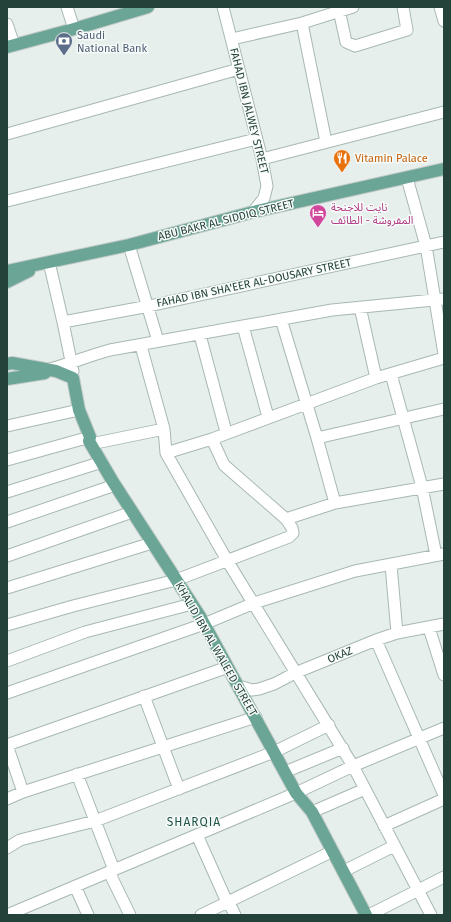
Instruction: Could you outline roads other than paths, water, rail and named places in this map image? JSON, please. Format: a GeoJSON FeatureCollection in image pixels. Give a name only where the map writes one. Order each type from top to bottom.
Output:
{"type":"FeatureCollection","features":[{"type":"Feature","properties":{"kind":"main road"},"geometry":{"type":"LineString","coordinates":[[10,46],[74,30],[140,8]]}},
{"type":"Feature","properties":{"kind":"main road","name":"ABU BAKR AL SIDDIQ STREET"},"geometry":{"type":"LineString","coordinates":[[7,271],[129,245],[253,212],[444,169]]}},
{"type":"Feature","properties":{"kind":"main road"},"geometry":{"type":"LineString","coordinates":[[7,282],[48,262]]}},
{"type":"Feature","properties":{"kind":"main road"},"geometry":{"type":"LineString","coordinates":[[7,364],[12,363],[51,371],[73,378]]}},
{"type":"Feature","properties":{"kind":"main road"},"geometry":{"type":"LineString","coordinates":[[7,379],[51,371]]}},
{"type":"Feature","properties":{"kind":"main road","name":"KHALID IBN AL WALEED STREET"},"geometry":{"type":"LineString","coordinates":[[73,378],[79,410],[90,441],[115,485],[204,624],[256,717],[296,793],[312,812],[368,915]]}},
{"type":"Feature","properties":{"kind":"street"},"geometry":{"type":"LineString","coordinates":[[67,7],[74,30]]}},
{"type":"Feature","properties":{"kind":"street","name":"FAHAD IBN JALWEY STREET"},"geometry":{"type":"LineString","coordinates":[[223,7],[262,159],[267,186],[264,198],[253,212]]}},
{"type":"Feature","properties":{"kind":"street"},"geometry":{"type":"LineString","coordinates":[[232,39],[302,23],[339,10],[353,7]]}},
{"type":"Feature","properties":{"kind":"street"},"geometry":{"type":"LineString","coordinates":[[339,10],[346,42],[355,46],[407,30],[403,7]]}},
{"type":"Feature","properties":{"kind":"street"},"geometry":{"type":"LineString","coordinates":[[440,7],[444,21]]}},
{"type":"Feature","properties":{"kind":"street"},"geometry":{"type":"LineString","coordinates":[[302,23],[326,142]]}},
{"type":"Feature","properties":{"kind":"street"},"geometry":{"type":"LineString","coordinates":[[7,24],[10,46]]}},
{"type":"Feature","properties":{"kind":"street"},"geometry":{"type":"LineString","coordinates":[[7,134],[239,69]]}},
{"type":"Feature","properties":{"kind":"street"},"geometry":{"type":"LineString","coordinates":[[262,159],[444,112]]}},
{"type":"Feature","properties":{"kind":"street"},"geometry":{"type":"LineString","coordinates":[[7,201],[256,139]]}},
{"type":"Feature","properties":{"kind":"street"},"geometry":{"type":"LineString","coordinates":[[407,178],[439,300],[444,354]]}},
{"type":"Feature","properties":{"kind":"street","name":"FAHAD IBN SHA'EER AL-DOUSARY STREET"},"geometry":{"type":"LineString","coordinates":[[63,322],[149,306],[444,242]]}},
{"type":"Feature","properties":{"kind":"street"},"geometry":{"type":"LineString","coordinates":[[129,245],[149,306],[158,341]]}},
{"type":"Feature","properties":{"kind":"street"},"geometry":{"type":"LineString","coordinates":[[48,262],[63,322],[72,364],[73,378]]}},
{"type":"Feature","properties":{"kind":"street"},"geometry":{"type":"LineString","coordinates":[[51,371],[72,364],[90,355],[141,346],[158,341],[200,335],[332,310],[439,300]]}},
{"type":"Feature","properties":{"kind":"street"},"geometry":{"type":"LineString","coordinates":[[360,307],[376,378]]}},
{"type":"Feature","properties":{"kind":"street"},"geometry":{"type":"LineString","coordinates":[[281,319],[335,503]]}},
{"type":"Feature","properties":{"kind":"street"},"geometry":{"type":"LineString","coordinates":[[243,326],[268,417]]}},
{"type":"Feature","properties":{"kind":"street"},"geometry":{"type":"LineString","coordinates":[[200,335],[226,432]]}},
{"type":"Feature","properties":{"kind":"street"},"geometry":{"type":"LineString","coordinates":[[141,346],[164,429],[166,453],[228,562],[295,673],[343,748],[431,915]]}},
{"type":"Feature","properties":{"kind":"street"},"geometry":{"type":"LineString","coordinates":[[166,453],[212,439],[226,432],[376,378],[444,358]]}},
{"type":"Feature","properties":{"kind":"street"},"geometry":{"type":"LineString","coordinates":[[7,693],[204,624],[254,603],[355,570],[391,565],[440,554],[391,374]]}},
{"type":"Feature","properties":{"kind":"street"},"geometry":{"type":"LineString","coordinates":[[7,426],[79,410]]}},
{"type":"Feature","properties":{"kind":"street"},"geometry":{"type":"LineString","coordinates":[[316,438],[444,410]]}},
{"type":"Feature","properties":{"kind":"street"},"geometry":{"type":"LineString","coordinates":[[7,460],[90,441],[164,429]]}},
{"type":"Feature","properties":{"kind":"street"},"geometry":{"type":"LineString","coordinates":[[7,625],[73,606],[176,580],[228,562],[289,537],[293,533],[292,528],[286,519],[224,465],[212,439]]}},
{"type":"Feature","properties":{"kind":"street"},"geometry":{"type":"LineString","coordinates":[[7,492],[102,462]]}},
{"type":"Feature","properties":{"kind":"street"},"geometry":{"type":"LineString","coordinates":[[286,519],[335,503],[444,484]]}},
{"type":"Feature","properties":{"kind":"street"},"geometry":{"type":"LineString","coordinates":[[7,522],[115,485]]}},
{"type":"Feature","properties":{"kind":"street"},"geometry":{"type":"LineString","coordinates":[[7,556],[132,512]]}},
{"type":"Feature","properties":{"kind":"street"},"geometry":{"type":"LineString","coordinates":[[7,588],[152,543]]}},
{"type":"Feature","properties":{"kind":"street"},"geometry":{"type":"LineString","coordinates":[[391,565],[397,633]]}},
{"type":"Feature","properties":{"kind":"street"},"geometry":{"type":"LineString","coordinates":[[7,661],[85,632],[192,604]]}},
{"type":"Feature","properties":{"kind":"street","name":"OKAZ"},"geometry":{"type":"LineString","coordinates":[[239,686],[252,690],[259,689],[376,640],[397,633],[444,624]]}},
{"type":"Feature","properties":{"kind":"street"},"geometry":{"type":"LineString","coordinates":[[429,628],[444,675]]}},
{"type":"Feature","properties":{"kind":"street"},"geometry":{"type":"LineString","coordinates":[[376,640],[444,795]]}},
{"type":"Feature","properties":{"kind":"street"},"geometry":{"type":"LineString","coordinates":[[23,792],[7,745],[228,667]]}},
{"type":"Feature","properties":{"kind":"street"},"geometry":{"type":"LineString","coordinates":[[144,696],[179,789]]}},
{"type":"Feature","properties":{"kind":"street"},"geometry":{"type":"LineString","coordinates":[[7,799],[23,792],[77,774],[256,717]]}},
{"type":"Feature","properties":{"kind":"street"},"geometry":{"type":"LineString","coordinates":[[7,848],[20,840],[95,821],[179,789],[274,752],[329,725]]}},
{"type":"Feature","properties":{"kind":"street"},"geometry":{"type":"LineString","coordinates":[[7,915],[296,793],[353,766],[444,728]]}},
{"type":"Feature","properties":{"kind":"street"},"geometry":{"type":"LineString","coordinates":[[285,772],[343,748]]}},
{"type":"Feature","properties":{"kind":"street"},"geometry":{"type":"LineString","coordinates":[[77,774],[95,821],[111,871],[130,915]]}},
{"type":"Feature","properties":{"kind":"street"},"geometry":{"type":"LineString","coordinates":[[312,812],[365,790]]}},
{"type":"Feature","properties":{"kind":"street"},"geometry":{"type":"LineString","coordinates":[[384,826],[444,799]]}},
{"type":"Feature","properties":{"kind":"street"},"geometry":{"type":"LineString","coordinates":[[197,835],[235,915]]}},
{"type":"Feature","properties":{"kind":"street"},"geometry":{"type":"LineString","coordinates":[[344,871],[394,846]]}},
{"type":"Feature","properties":{"kind":"street"},"geometry":{"type":"LineString","coordinates":[[201,915],[333,851]]}},
{"type":"Feature","properties":{"kind":"street"},"geometry":{"type":"LineString","coordinates":[[368,915],[444,877]]}},
{"type":"Feature","properties":{"kind":"street"},"geometry":{"type":"LineString","coordinates":[[75,886],[88,915]]}},
{"type":"Feature","properties":{"kind":"place","name":"Saudi National Bank"},"geometry":{"type":"Point","coordinates":[64,56]}},
{"type":"Feature","properties":{"kind":"place","name":"Vitamin Palace"},"geometry":{"type":"Point","coordinates":[342,173]}},
{"type":"Feature","properties":{"kind":"place","name":"نايت للاجنحة المفروشة - الطائف"},"geometry":{"type":"Point","coordinates":[318,228]}},
{"type":"Feature","properties":{"kind":"district","name":"SHARQIA"},"geometry":{"type":"Point","coordinates":[194,822]}}]}
